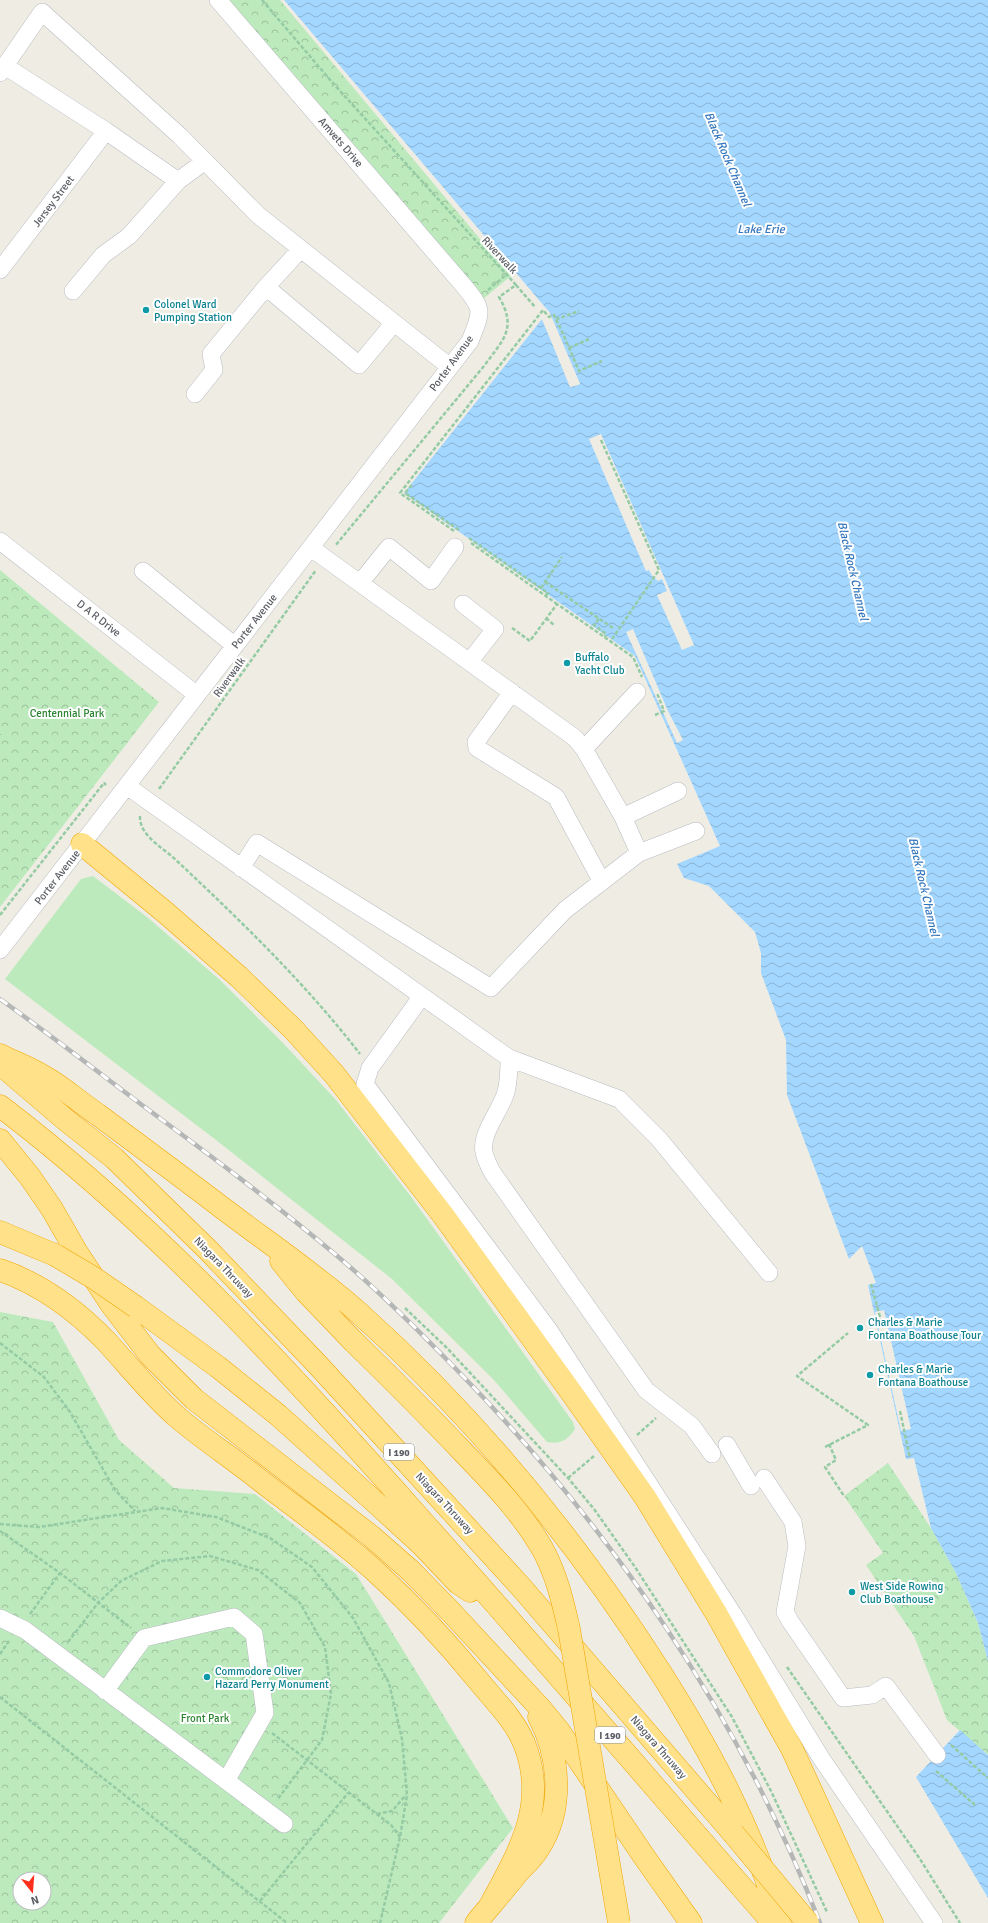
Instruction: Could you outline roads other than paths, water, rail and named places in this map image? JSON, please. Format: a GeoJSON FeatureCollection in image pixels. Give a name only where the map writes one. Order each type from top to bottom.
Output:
{"type":"FeatureCollection","features":[{"type":"Feature","properties":{"kind":"highway"},"geometry":{"type":"LineString","coordinates":[[82,844],[166,913],[240,977],[293,1029],[334,1074],[442,1215],[645,1497],[716,1613],[792,1749],[872,1923]]}},
{"type":"Feature","properties":{"kind":"highway"},"geometry":{"type":"LineString","coordinates":[[0,1055],[45,1076],[139,1144],[266,1242],[313,1275],[359,1313],[407,1357],[456,1408],[559,1528],[636,1635],[669,1686],[727,1786],[750,1836],[780,1923]]}},
{"type":"Feature","properties":{"kind":"highway","name":"Niagara Thruway"},"geometry":{"type":"LineString","coordinates":[[0,1064],[67,1121],[114,1158],[208,1250],[317,1364],[511,1575],[733,1833],[808,1923]]}},
{"type":"Feature","properties":{"kind":"highway","name":"I 190"},"geometry":{"type":"LineString","coordinates":[[0,1106],[80,1170],[143,1227],[218,1300],[373,1465],[511,1621],[773,1923]]}},
{"type":"Feature","properties":{"kind":"highway"},"geometry":{"type":"LineString","coordinates":[[0,1140],[30,1177],[52,1209],[76,1251],[131,1332],[166,1372],[194,1399],[371,1536],[431,1591],[536,1703],[559,1731],[589,1773],[644,1858],[691,1923]]}},
{"type":"Feature","properties":{"kind":"highway"},"geometry":{"type":"LineString","coordinates":[[0,1232],[55,1255],[94,1278],[218,1367],[278,1415],[376,1502],[422,1545],[458,1583],[511,1621]]}},
{"type":"Feature","properties":{"kind":"highway"},"geometry":{"type":"LineString","coordinates":[[266,1242],[306,1292],[414,1401],[499,1490],[529,1528],[543,1550],[563,1602],[569,1629],[619,1923]]}},
{"type":"Feature","properties":{"kind":"highway"},"geometry":{"type":"LineString","coordinates":[[0,1270],[14,1274],[41,1289],[69,1308],[106,1342],[136,1377],[177,1417],[320,1526],[374,1571],[418,1612],[514,1724],[524,1743],[531,1765],[533,1802],[529,1826],[518,1854],[490,1906]]}},
{"type":"Feature","properties":{"kind":"highway"},"geometry":{"type":"LineString","coordinates":[[476,1923],[539,1849],[549,1830],[552,1819],[556,1782],[552,1749],[542,1724],[527,1700],[498,1664]]}},
{"type":"Feature","properties":{"kind":"street","name":"Amvets Drive"},"geometry":{"type":"LineString","coordinates":[[218,0],[463,285]]}},
{"type":"Feature","properties":{"kind":"street"},"geometry":{"type":"LineString","coordinates":[[178,181],[106,131],[3,70],[42,12],[180,136],[258,215],[393,324],[450,367]]}},
{"type":"Feature","properties":{"kind":"street","name":"Jersey Street"},"geometry":{"type":"LineString","coordinates":[[0,270],[106,131]]}},
{"type":"Feature","properties":{"kind":"street"},"geometry":{"type":"LineString","coordinates":[[73,291],[103,255],[129,236],[178,181],[205,161]]}},
{"type":"Feature","properties":{"kind":"street"},"geometry":{"type":"LineString","coordinates":[[195,394],[214,370],[211,354],[266,287],[301,249]]}},
{"type":"Feature","properties":{"kind":"street","name":"Porter Avenue"},"geometry":{"type":"LineString","coordinates":[[4,945],[470,341],[480,310],[478,303],[463,285]]}},
{"type":"Feature","properties":{"kind":"street"},"geometry":{"type":"LineString","coordinates":[[266,287],[359,365],[393,324]]}},
{"type":"Feature","properties":{"kind":"street"},"geometry":{"type":"LineString","coordinates":[[360,583],[388,547],[431,581],[459,540]]}},
{"type":"Feature","properties":{"kind":"street","name":"D A R Drive"},"geometry":{"type":"LineString","coordinates":[[0,541],[197,695]]}},
{"type":"Feature","properties":{"kind":"street"},"geometry":{"type":"LineString","coordinates":[[311,548],[575,738],[584,748],[623,817],[639,854]]}},
{"type":"Feature","properties":{"kind":"street"},"geometry":{"type":"LineString","coordinates":[[143,571],[235,646]]}},
{"type":"Feature","properties":{"kind":"street"},"geometry":{"type":"LineString","coordinates":[[464,604],[495,629],[470,661]]}},
{"type":"Feature","properties":{"kind":"street"},"geometry":{"type":"LineString","coordinates":[[512,692],[476,742],[477,748],[556,797],[602,882]]}},
{"type":"Feature","properties":{"kind":"street"},"geometry":{"type":"LineString","coordinates":[[584,748],[637,692]]}},
{"type":"Feature","properties":{"kind":"street"},"geometry":{"type":"LineString","coordinates":[[127,786],[509,1058],[619,1099],[659,1139],[769,1272]]}},
{"type":"Feature","properties":{"kind":"street"},"geometry":{"type":"LineString","coordinates":[[623,817],[678,791]]}},
{"type":"Feature","properties":{"kind":"street"},"geometry":{"type":"LineString","coordinates":[[241,868],[257,843],[491,988],[565,910],[639,854],[696,831]]}},
{"type":"Feature","properties":{"kind":"street"},"geometry":{"type":"LineString","coordinates":[[422,996],[395,1031],[370,1068],[365,1084],[549,1330],[733,1614],[821,1758],[934,1923]]}},
{"type":"Feature","properties":{"kind":"street"},"geometry":{"type":"LineString","coordinates":[[509,1058],[506,1092],[485,1137],[484,1152],[492,1172],[646,1390],[692,1426],[712,1454]]}},
{"type":"Feature","properties":{"kind":"street"},"geometry":{"type":"LineString","coordinates":[[727,1446],[793,1522],[797,1546],[785,1612],[790,1621],[843,1698],[872,1695],[886,1686],[939,1755]]}},
{"type":"Feature","properties":{"kind":"street"},"geometry":{"type":"LineString","coordinates":[[105,1691],[144,1638],[234,1617],[254,1634],[265,1713],[226,1781]]}},
{"type":"Feature","properties":{"kind":"street"},"geometry":{"type":"LineString","coordinates":[[0,1618],[25,1630],[284,1824]]}},
{"type":"Feature","properties":{"kind":"water","name":"Lake Erie"},"geometry":{"type":"Polygon","coordinates":[[[284,0],[988,0],[988,1661],[978,1623],[956,1573],[931,1528],[914,1458],[906,1459],[868,1285],[876,1283],[862,1246],[849,1259],[787,1095],[786,1040],[761,973],[761,953],[755,932],[709,886],[684,878],[677,864],[720,846],[635,656],[404,493],[542,319],[570,387],[580,384],[550,313],[284,0]]]}},
{"type":"Feature","properties":{"kind":"water"},"geometry":{"type":"Polygon","coordinates":[[[960,1730],[988,1755],[988,1898],[916,1777],[960,1730]]]}},
{"type":"Feature","properties":{"kind":"railway"},"geometry":{"type":"LineString","coordinates":[[0,999],[240,1178],[336,1255],[412,1324],[512,1429],[566,1492],[618,1558],[666,1627],[710,1698],[751,1771],[788,1846],[820,1923]]}},
{"type":"Feature","properties":{"kind":"place","name":"Colonel Ward Pumping Station"},"geometry":{"type":"Point","coordinates":[146,310]}},
{"type":"Feature","properties":{"kind":"place","name":"Buffalo Yacht Club"},"geometry":{"type":"Point","coordinates":[567,663]}},
{"type":"Feature","properties":{"kind":"place","name":"Charles & Marie Fontana Boathouse Tour"},"geometry":{"type":"Point","coordinates":[860,1328]}},
{"type":"Feature","properties":{"kind":"place","name":"Charles & Marie Fontana Boathouse"},"geometry":{"type":"Point","coordinates":[870,1375]}},
{"type":"Feature","properties":{"kind":"place","name":"West Side Rowing Club Boathouse"},"geometry":{"type":"Point","coordinates":[852,1592]}},
{"type":"Feature","properties":{"kind":"place","name":"Commodore Oliver Hazard Perry Monument"},"geometry":{"type":"Point","coordinates":[207,1677]}},
{"type":"Feature","properties":{"kind":"water label","name":"Black Rock Channel"},"geometry":{"type":"Point","coordinates":[728,159]}},
{"type":"Feature","properties":{"kind":"water label","name":"Black Rock Channel"},"geometry":{"type":"Point","coordinates":[853,571]}},
{"type":"Feature","properties":{"kind":"water label","name":"Black Rock Channel"},"geometry":{"type":"Point","coordinates":[924,887]}},
{"type":"Feature","properties":{"kind":"park label","name":"Centennial Park"},"geometry":{"type":"Point","coordinates":[67,713]}},
{"type":"Feature","properties":{"kind":"park label","name":"Front Park"},"geometry":{"type":"Point","coordinates":[205,1718]}}]}
